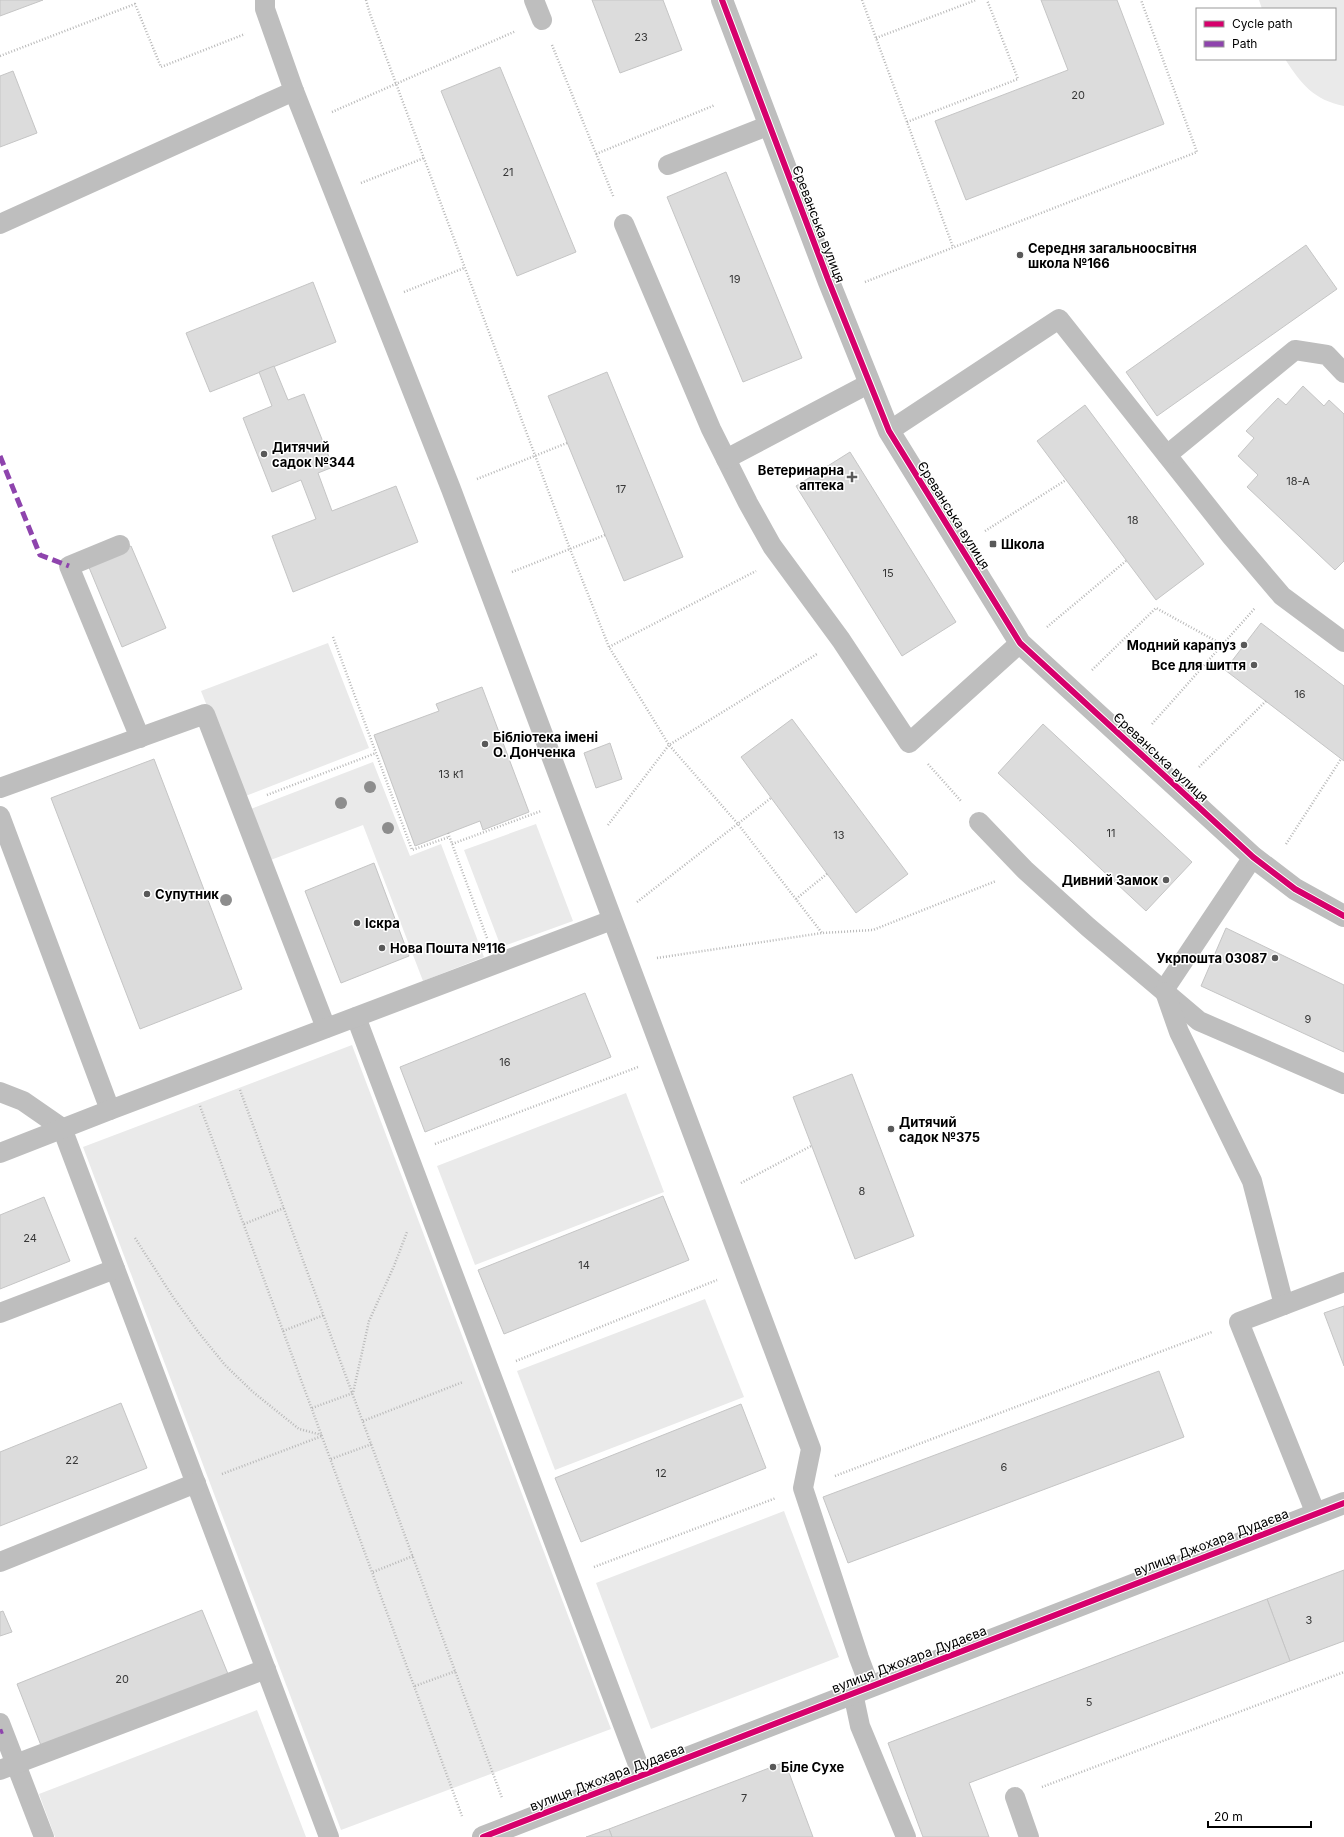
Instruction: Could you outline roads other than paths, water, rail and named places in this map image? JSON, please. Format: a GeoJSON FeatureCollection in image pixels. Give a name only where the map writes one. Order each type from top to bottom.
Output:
{"type":"FeatureCollection","features":[{"type":"Feature","properties":{"kind":"street","name":"Єреванська вулиця"},"geometry":{"type":"LineString","coordinates":[[722,0],[889,431],[1020,643],[1253,857],[1295,889],[1344,916]]}},
{"type":"Feature","properties":{"kind":"street","name":"вулиця Джохара Дудаєва"},"geometry":{"type":"LineString","coordinates":[[484,1837],[1344,1503]]}},
{"type":"Feature","properties":{"kind":"lane"},"geometry":{"type":"LineString","coordinates":[[265,0],[265,10],[306,123],[486,583],[811,1449],[803,1488],[858,1658],[861,1690],[860,1726],[906,1837]]}},
{"type":"Feature","properties":{"kind":"lane"},"geometry":{"type":"LineString","coordinates":[[534,0],[542,20]]}},
{"type":"Feature","properties":{"kind":"lane"},"geometry":{"type":"LineString","coordinates":[[0,224],[294,91]]}},
{"type":"Feature","properties":{"kind":"lane"},"geometry":{"type":"LineString","coordinates":[[668,165],[770,125]]}},
{"type":"Feature","properties":{"kind":"lane"},"geometry":{"type":"LineString","coordinates":[[624,224],[711,429],[748,503],[781,558],[841,640],[910,743],[1020,643]]}},
{"type":"Feature","properties":{"kind":"lane"},"geometry":{"type":"LineString","coordinates":[[889,431],[1059,319],[1231,536],[1274,587],[1282,596],[1344,642]]}},
{"type":"Feature","properties":{"kind":"lane"},"geometry":{"type":"LineString","coordinates":[[1167,455],[1295,350],[1327,355],[1344,373]]}},
{"type":"Feature","properties":{"kind":"lane"},"geometry":{"type":"LineString","coordinates":[[726,459],[870,383]]}},
{"type":"Feature","properties":{"kind":"lane"},"geometry":{"type":"LineString","coordinates":[[120,545],[69,566],[140,738]]}},
{"type":"Feature","properties":{"kind":"lane"},"geometry":{"type":"LineString","coordinates":[[0,788],[205,714],[326,1028]]}},
{"type":"Feature","properties":{"kind":"lane"},"geometry":{"type":"LineString","coordinates":[[0,816],[110,1110]]}},
{"type":"Feature","properties":{"kind":"lane"},"geometry":{"type":"LineString","coordinates":[[979,822],[1025,870],[1088,927],[1199,1021],[1344,1084]]}},
{"type":"Feature","properties":{"kind":"lane"},"geometry":{"type":"LineString","coordinates":[[1164,990],[1253,857]]}},
{"type":"Feature","properties":{"kind":"lane"},"geometry":{"type":"LineString","coordinates":[[0,1153],[62,1128],[612,920]]}},
{"type":"Feature","properties":{"kind":"lane"},"geometry":{"type":"LineString","coordinates":[[1164,990],[1179,1032],[1252,1181],[1284,1305]]}},
{"type":"Feature","properties":{"kind":"lane"},"geometry":{"type":"LineString","coordinates":[[356,1017],[642,1775]]}},
{"type":"Feature","properties":{"kind":"lane"},"geometry":{"type":"LineString","coordinates":[[0,1092],[23,1101],[62,1128],[329,1837]]}},
{"type":"Feature","properties":{"kind":"lane"},"geometry":{"type":"LineString","coordinates":[[0,1313],[115,1269]]}},
{"type":"Feature","properties":{"kind":"lane"},"geometry":{"type":"LineString","coordinates":[[1316,1514],[1239,1322],[1344,1282]]}},
{"type":"Feature","properties":{"kind":"lane"},"geometry":{"type":"LineString","coordinates":[[0,1562],[196,1484]]}},
{"type":"Feature","properties":{"kind":"lane"},"geometry":{"type":"LineString","coordinates":[[8,1767],[266,1669]]}},
{"type":"Feature","properties":{"kind":"lane"},"geometry":{"type":"LineString","coordinates":[[0,1723],[8,1767],[44,1837]]}},
{"type":"Feature","properties":{"kind":"lane"},"geometry":{"type":"LineString","coordinates":[[1015,1797],[1029,1837]]}},
{"type":"Feature","properties":{"kind":"place","name":"Середня загальноосвітня школа №166"},"geometry":{"type":"Point","coordinates":[1020,255]}},
{"type":"Feature","properties":{"kind":"place","name":"Дитячий садок №344"},"geometry":{"type":"Point","coordinates":[264,454]}},
{"type":"Feature","properties":{"kind":"place","name":"Ветеринарна аптека"},"geometry":{"type":"Point","coordinates":[852,477]}},
{"type":"Feature","properties":{"kind":"place","name":"Школа"},"geometry":{"type":"Point","coordinates":[993,544]}},
{"type":"Feature","properties":{"kind":"place","name":"Модний карапуз"},"geometry":{"type":"Point","coordinates":[1244,645]}},
{"type":"Feature","properties":{"kind":"place","name":"Все для шиття"},"geometry":{"type":"Point","coordinates":[1254,665]}},
{"type":"Feature","properties":{"kind":"place","name":"Бібліотека імені О. Донченка"},"geometry":{"type":"Point","coordinates":[485,744]}},
{"type":"Feature","properties":{"kind":"place","name":"Дивний Замок"},"geometry":{"type":"Point","coordinates":[1166,880]}},
{"type":"Feature","properties":{"kind":"place","name":"Супутник"},"geometry":{"type":"Point","coordinates":[147,894]}},
{"type":"Feature","properties":{"kind":"place","name":"Іскра"},"geometry":{"type":"Point","coordinates":[357,923]}},
{"type":"Feature","properties":{"kind":"place","name":"Нова Пошта №116"},"geometry":{"type":"Point","coordinates":[382,948]}},
{"type":"Feature","properties":{"kind":"place","name":"Укрпошта 03087"},"geometry":{"type":"Point","coordinates":[1275,958]}},
{"type":"Feature","properties":{"kind":"place","name":"Дитячий садок №375"},"geometry":{"type":"Point","coordinates":[891,1129]}},
{"type":"Feature","properties":{"kind":"place","name":"Біле Сухе"},"geometry":{"type":"Point","coordinates":[773,1767]}}]}
